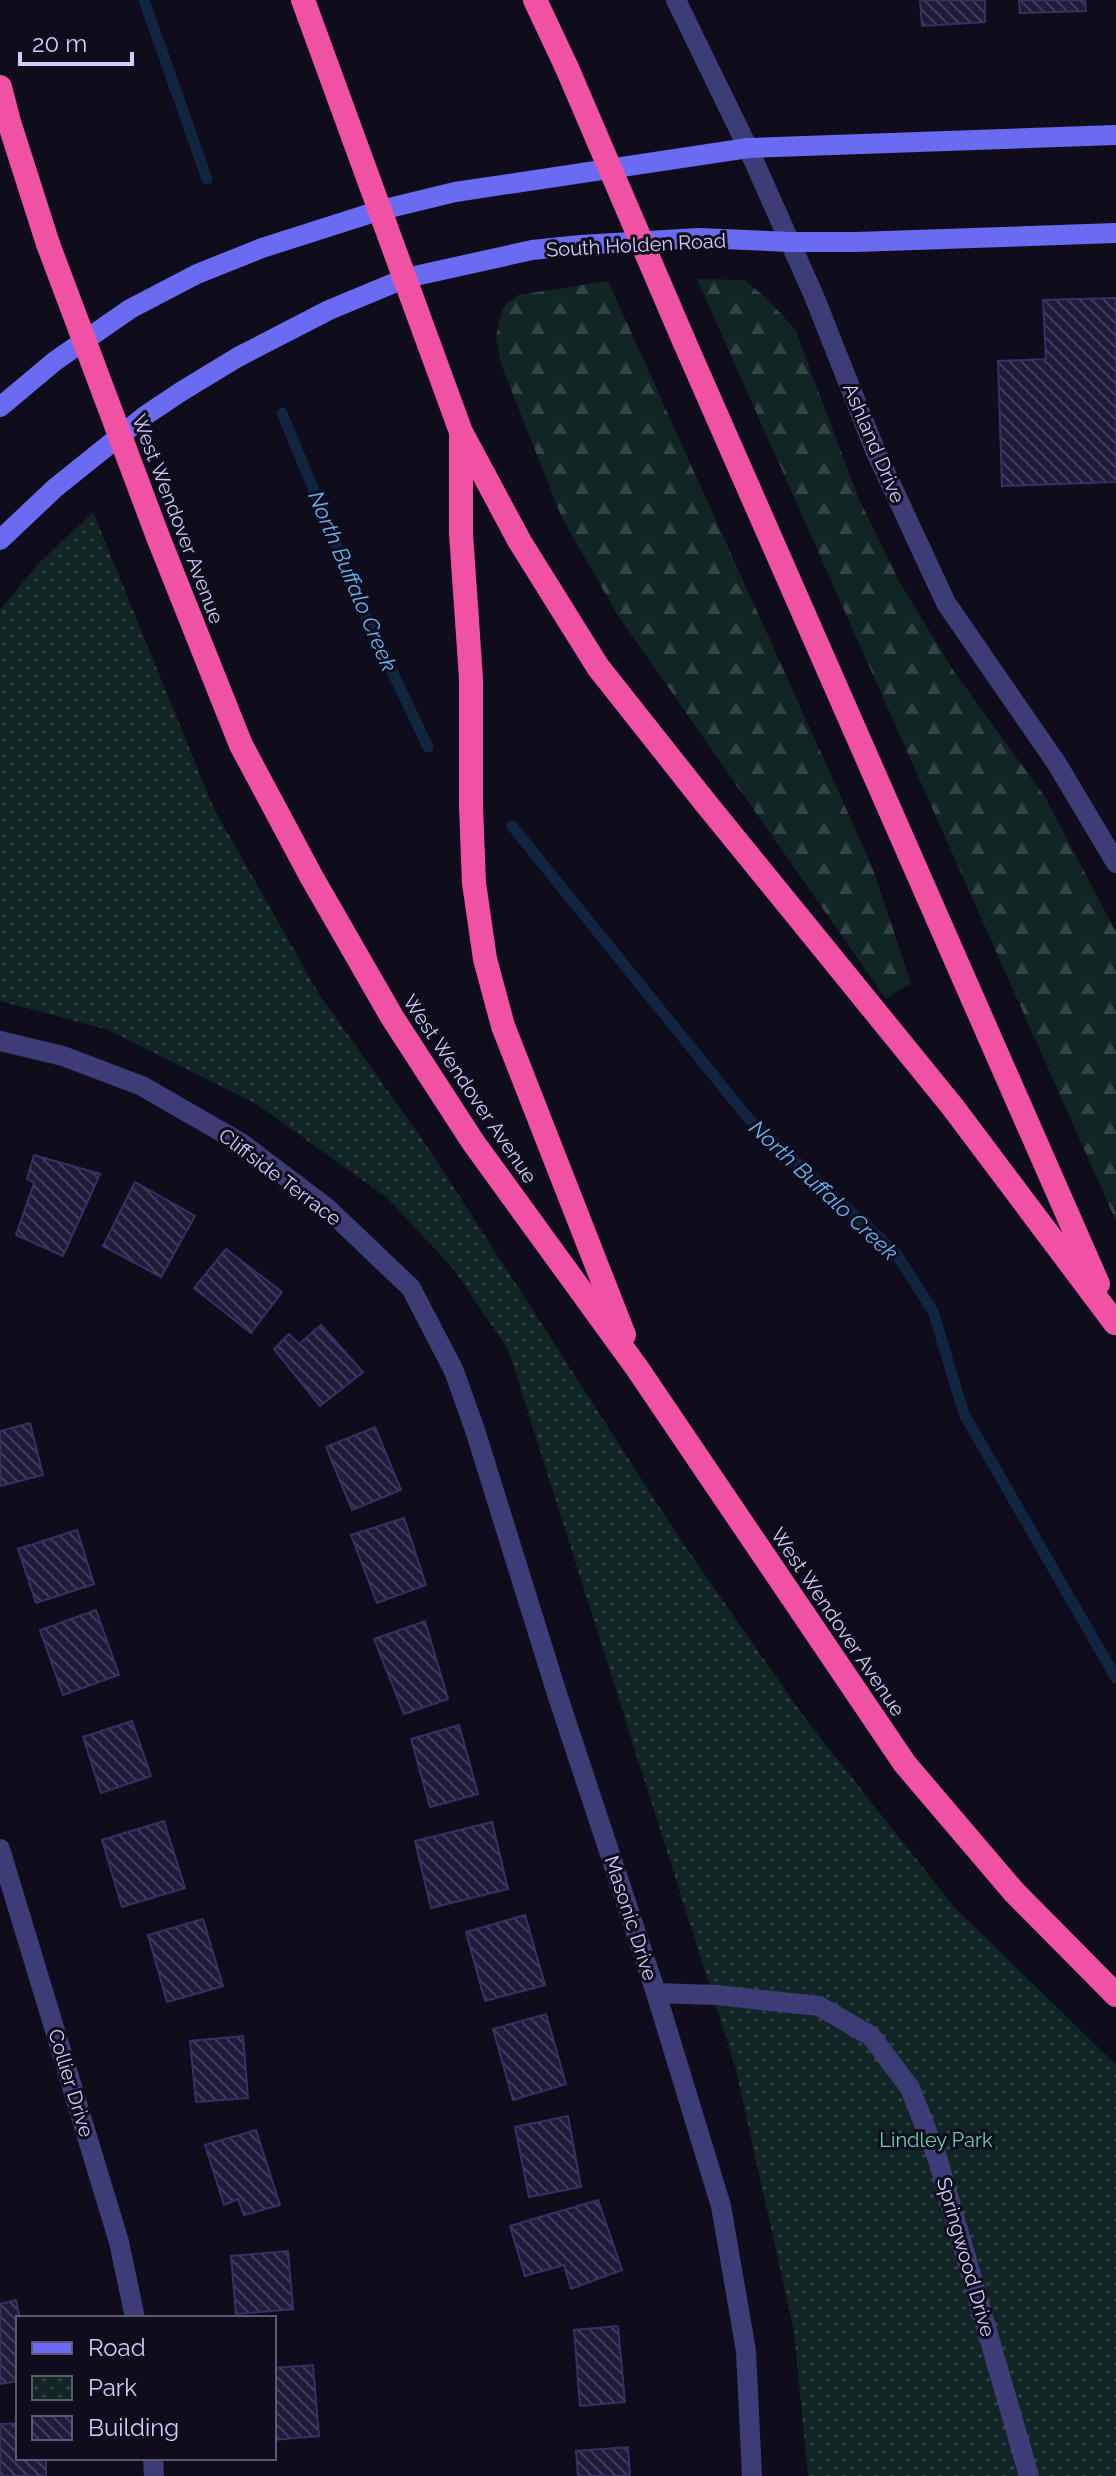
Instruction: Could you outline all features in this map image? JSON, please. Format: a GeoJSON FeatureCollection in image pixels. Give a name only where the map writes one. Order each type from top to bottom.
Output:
{"type":"FeatureCollection","features":[{"type":"Feature","properties":{"kind":"highway"},"geometry":{"type":"LineString","coordinates":[[535,0],[1116,1324]]}},
{"type":"Feature","properties":{"kind":"highway"},"geometry":{"type":"LineString","coordinates":[[305,3],[461,432],[520,542],[598,667],[952,1106],[1116,1324]]}},
{"type":"Feature","properties":{"kind":"highway","name":"West Wendover Avenue"},"geometry":{"type":"LineString","coordinates":[[0,87],[48,244],[158,537],[241,745],[377,992],[473,1142],[637,1368],[905,1764],[1014,1892],[1116,1995]]}},
{"type":"Feature","properties":{"kind":"highway"},"geometry":{"type":"LineString","coordinates":[[461,432],[461,533],[471,679],[474,883],[485,959],[503,1026],[637,1368]]}},
{"type":"Feature","properties":{"kind":"main road"},"geometry":{"type":"LineString","coordinates":[[0,407],[55,361],[130,309],[197,274],[262,248],[381,210],[455,192],[748,148],[1116,135]]}},
{"type":"Feature","properties":{"kind":"main road","name":"South Holden Road"},"geometry":{"type":"LineString","coordinates":[[0,540],[55,488],[146,415],[182,391],[238,357],[329,310],[406,278],[532,250],[581,245],[699,238],[856,242],[1116,233]]}},
{"type":"Feature","properties":{"kind":"street","name":"Ashland Drive"},"geometry":{"type":"LineString","coordinates":[[676,0],[748,148],[814,296],[875,450],[946,603],[1057,764],[1116,863]]}},
{"type":"Feature","properties":{"kind":"street","name":"Cliffside Terrace"},"geometry":{"type":"LineString","coordinates":[[0,1041],[63,1056],[142,1086],[241,1143],[327,1208],[411,1288],[454,1371]]}},
{"type":"Feature","properties":{"kind":"street","name":"Masonic Drive"},"geometry":{"type":"LineString","coordinates":[[454,1371],[656,1993],[721,2206],[746,2351],[752,2476]]}},
{"type":"Feature","properties":{"kind":"street","name":"Collier Drive"},"geometry":{"type":"LineString","coordinates":[[0,1849],[119,2242],[135,2316]]}},
{"type":"Feature","properties":{"kind":"street","name":"Springwood Drive"},"geometry":{"type":"LineString","coordinates":[[656,1993],[717,1995],[819,2006],[871,2036],[910,2088],[937,2157],[1029,2476]]}},
{"type":"Feature","properties":{"kind":"green space"},"geometry":{"type":"Polygon","coordinates":[[[697,279],[744,280],[795,329],[858,497],[899,581],[953,670],[1045,797],[1116,932],[1116,1221],[697,279]]]}},
{"type":"Feature","properties":{"kind":"green space"},"geometry":{"type":"Polygon","coordinates":[[[608,281],[872,866],[911,983],[886,999],[617,614],[562,518],[501,364],[496,336],[503,307],[518,295],[608,281]]]}},
{"type":"Feature","properties":{"kind":"green space","name":"Lindley Park"},"geometry":{"type":"Polygon","coordinates":[[[93,512],[214,809],[319,994],[427,1146],[682,1542],[807,1721],[955,1908],[1116,2065],[1116,2476],[808,2476],[794,2331],[735,2066],[508,1349],[452,1267],[386,1197],[255,1103],[109,1030],[0,1001],[0,610],[38,564],[93,512]]]}},
{"type":"Feature","properties":{"kind":"building"},"geometry":{"type":"Polygon","coordinates":[[[920,0],[985,0],[985,22],[922,26],[920,0]]]}},
{"type":"Feature","properties":{"kind":"building"},"geometry":{"type":"Polygon","coordinates":[[[1019,0],[1085,0],[1086,11],[1020,13],[1019,0]]]}},
{"type":"Feature","properties":{"kind":"building"},"geometry":{"type":"Polygon","coordinates":[[[1116,298],[1116,482],[1002,486],[998,361],[1046,359],[1043,300],[1116,298]]]}},
{"type":"Feature","properties":{"kind":"building"},"geometry":{"type":"Polygon","coordinates":[[[34,1155],[100,1174],[63,1256],[16,1235],[34,1183],[27,1179],[34,1155]]]}},
{"type":"Feature","properties":{"kind":"building"},"geometry":{"type":"Polygon","coordinates":[[[135,1182],[195,1216],[161,1277],[103,1246],[135,1182]]]}},
{"type":"Feature","properties":{"kind":"building"},"geometry":{"type":"Polygon","coordinates":[[[226,1249],[282,1292],[251,1333],[194,1288],[226,1249]]]}},
{"type":"Feature","properties":{"kind":"building"},"geometry":{"type":"Polygon","coordinates":[[[321,1325],[363,1372],[320,1406],[274,1349],[289,1334],[299,1344],[321,1325]]]}},
{"type":"Feature","properties":{"kind":"building"},"geometry":{"type":"Polygon","coordinates":[[[30,1423],[43,1475],[0,1486],[0,1431],[30,1423]]]}},
{"type":"Feature","properties":{"kind":"building"},"geometry":{"type":"Polygon","coordinates":[[[375,1427],[401,1490],[352,1510],[326,1447],[375,1427]]]}},
{"type":"Feature","properties":{"kind":"building"},"geometry":{"type":"Polygon","coordinates":[[[404,1518],[426,1585],[377,1603],[351,1535],[404,1518]]]}},
{"type":"Feature","properties":{"kind":"building"},"geometry":{"type":"Polygon","coordinates":[[[77,1530],[94,1584],[36,1603],[18,1549],[77,1530]]]}},
{"type":"Feature","properties":{"kind":"building"},"geometry":{"type":"Polygon","coordinates":[[[96,1610],[119,1675],[63,1695],[40,1630],[96,1610]]]}},
{"type":"Feature","properties":{"kind":"building"},"geometry":{"type":"Polygon","coordinates":[[[425,1621],[448,1699],[404,1714],[374,1639],[425,1621]]]}},
{"type":"Feature","properties":{"kind":"building"},"geometry":{"type":"Polygon","coordinates":[[[132,1721],[151,1776],[101,1793],[83,1737],[132,1721]]]}},
{"type":"Feature","properties":{"kind":"building"},"geometry":{"type":"Polygon","coordinates":[[[459,1725],[478,1794],[430,1807],[411,1739],[459,1725]]]}},
{"type":"Feature","properties":{"kind":"building"},"geometry":{"type":"Polygon","coordinates":[[[164,1821],[185,1888],[122,1907],[102,1840],[164,1821]]]}},
{"type":"Feature","properties":{"kind":"building"},"geometry":{"type":"Polygon","coordinates":[[[492,1822],[508,1889],[431,1908],[415,1841],[492,1822]]]}},
{"type":"Feature","properties":{"kind":"building"},"geometry":{"type":"Polygon","coordinates":[[[525,1915],[545,1985],[485,2001],[466,1932],[525,1915]]]}},
{"type":"Feature","properties":{"kind":"building"},"geometry":{"type":"Polygon","coordinates":[[[203,1919],[223,1986],[167,2002],[148,1935],[203,1919]]]}},
{"type":"Feature","properties":{"kind":"building"},"geometry":{"type":"Polygon","coordinates":[[[546,2014],[566,2084],[513,2100],[493,2029],[546,2014]]]}},
{"type":"Feature","properties":{"kind":"building"},"geometry":{"type":"Polygon","coordinates":[[[243,2036],[248,2098],[196,2102],[190,2041],[243,2036]]]}},
{"type":"Feature","properties":{"kind":"building"},"geometry":{"type":"Polygon","coordinates":[[[568,2116],[581,2187],[529,2197],[515,2127],[568,2116]]]}},
{"type":"Feature","properties":{"kind":"building"},"geometry":{"type":"Polygon","coordinates":[[[256,2130],[280,2205],[244,2215],[238,2199],[224,2205],[205,2145],[256,2130]]]}},
{"type":"Feature","properties":{"kind":"building"},"geometry":{"type":"Polygon","coordinates":[[[598,2200],[622,2270],[571,2289],[564,2265],[525,2276],[510,2226],[598,2200]]]}},
{"type":"Feature","properties":{"kind":"building"},"geometry":{"type":"Polygon","coordinates":[[[288,2251],[293,2309],[236,2314],[231,2256],[288,2251]]]}},
{"type":"Feature","properties":{"kind":"building"},"geometry":{"type":"Polygon","coordinates":[[[16,2300],[20,2316],[16,2316],[16,2381],[0,2384],[0,2304],[16,2300]]]}},
{"type":"Feature","properties":{"kind":"building"},"geometry":{"type":"Polygon","coordinates":[[[618,2326],[625,2402],[580,2406],[574,2330],[618,2326]]]}},
{"type":"Feature","properties":{"kind":"building"},"geometry":{"type":"Polygon","coordinates":[[[313,2365],[319,2436],[276,2440],[276,2368],[313,2365]]]}},
{"type":"Feature","properties":{"kind":"building"},"geometry":{"type":"Polygon","coordinates":[[[16,2423],[16,2460],[46,2460],[46,2476],[0,2476],[0,2424],[16,2423]]]}},
{"type":"Feature","properties":{"kind":"building"},"geometry":{"type":"Polygon","coordinates":[[[628,2447],[630,2476],[578,2476],[576,2451],[628,2447]]]}},
{"type":"Feature","properties":{"kind":"waterway","name":"North Buffalo Creek"},"geometry":{"type":"LineString","coordinates":[[144,0],[207,179]]}},
{"type":"Feature","properties":{"kind":"waterway","name":"North Buffalo Creek"},"geometry":{"type":"LineString","coordinates":[[282,413],[365,614],[428,747]]}},
{"type":"Feature","properties":{"kind":"waterway","name":"North Buffalo Creek"},"geometry":{"type":"LineString","coordinates":[[512,826],[748,1118],[895,1252],[933,1311],[964,1414],[1116,1678]]}}]}
